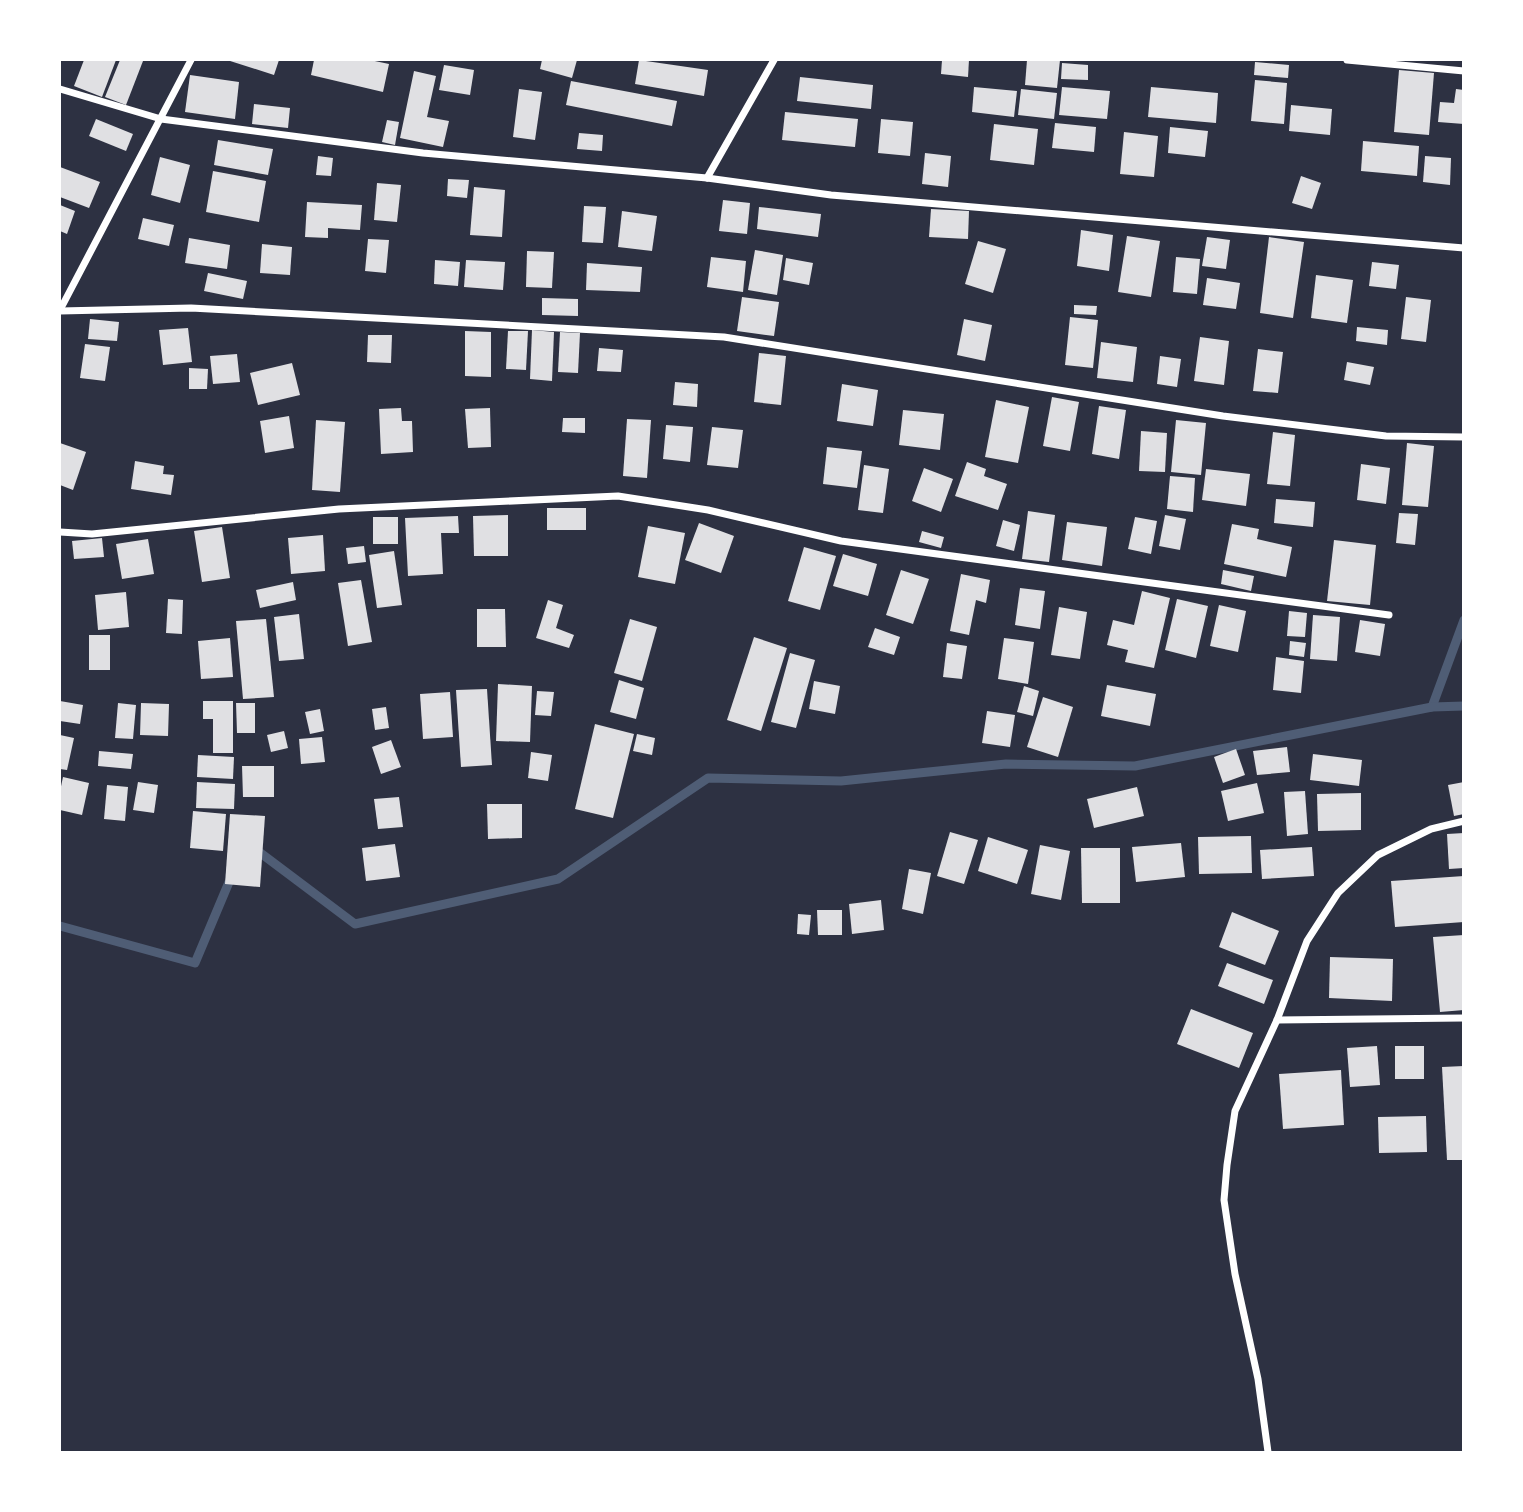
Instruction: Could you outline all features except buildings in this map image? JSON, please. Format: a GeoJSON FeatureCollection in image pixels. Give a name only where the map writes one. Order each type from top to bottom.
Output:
{"type":"FeatureCollection","features":[{"type":"Feature","properties":{"kind":"street"},"geometry":{"type":"LineString","coordinates":[[191,60],[60,310],[191,308],[724,337],[1223,416],[1386,436],[1464,437]]}},
{"type":"Feature","properties":{"kind":"street"},"geometry":{"type":"LineString","coordinates":[[707,178],[774,60]]}},
{"type":"Feature","properties":{"kind":"street"},"geometry":{"type":"LineString","coordinates":[[1347,60],[1464,71]]}},
{"type":"Feature","properties":{"kind":"street"},"geometry":{"type":"LineString","coordinates":[[60,89],[161,120],[423,153],[707,178],[831,195],[1464,248]]}},
{"type":"Feature","properties":{"kind":"street"},"geometry":{"type":"LineString","coordinates":[[60,532],[92,534],[339,509],[618,496],[708,510],[841,541],[1389,615]]}},
{"type":"Feature","properties":{"kind":"street"},"geometry":{"type":"LineString","coordinates":[[1268,1452],[1258,1379],[1235,1274],[1224,1200],[1235,1111],[1277,1020],[1307,941],[1338,893],[1378,855],[1432,829],[1464,821]]}},
{"type":"Feature","properties":{"kind":"street"},"geometry":{"type":"LineString","coordinates":[[1277,1020],[1464,1018]]}},
{"type":"Feature","properties":{"kind":"waterway"},"geometry":{"type":"LineString","coordinates":[[1432,707],[1464,620]]}},
{"type":"Feature","properties":{"kind":"waterway"},"geometry":{"type":"LineString","coordinates":[[254,848],[355,924],[558,879],[708,778],[841,781],[1006,764],[1135,766],[1432,707],[1464,706]]}},
{"type":"Feature","properties":{"kind":"waterway"},"geometry":{"type":"LineString","coordinates":[[60,926],[195,963],[232,875]]}}]}
